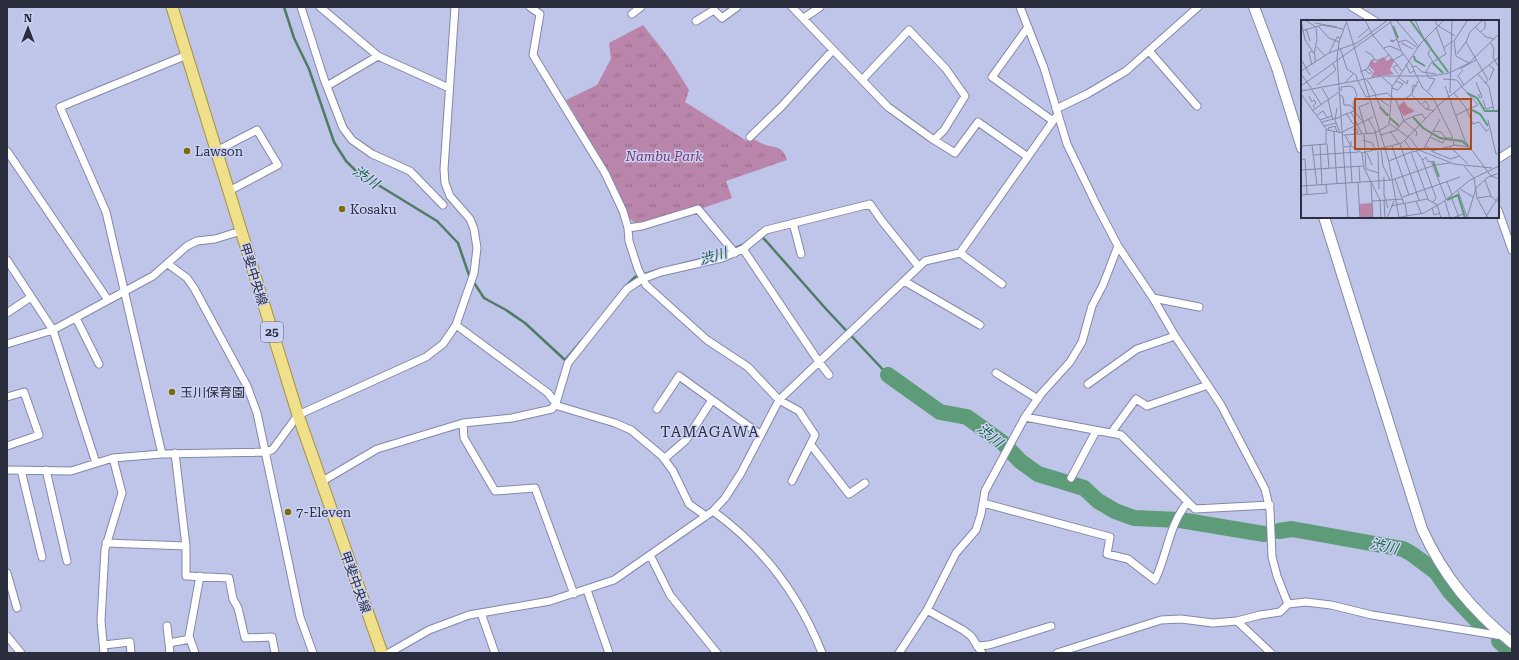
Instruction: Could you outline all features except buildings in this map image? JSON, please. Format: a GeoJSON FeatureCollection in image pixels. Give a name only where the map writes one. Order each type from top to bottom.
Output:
{"type":"FeatureCollection","features":[{"type":"Feature","properties":{"kind":"main road","name":"甲斐中央線"},"geometry":{"type":"LineString","coordinates":[[172,7],[298,415],[382,653]]}},
{"type":"Feature","properties":{"kind":"street"},"geometry":{"type":"LineString","coordinates":[[301,7],[326,86],[343,128],[352,140],[372,154],[410,171],[443,205]]}},
{"type":"Feature","properties":{"kind":"street"},"geometry":{"type":"LineString","coordinates":[[320,7],[378,56],[449,88]]}},
{"type":"Feature","properties":{"kind":"street"},"geometry":{"type":"LineString","coordinates":[[7,470],[71,470],[113,458],[175,453],[267,452],[273,449],[298,415],[426,357],[443,344],[456,326],[474,273],[477,248],[474,229],[470,219],[450,196],[445,183],[444,169],[455,7]]}},
{"type":"Feature","properties":{"kind":"street"},"geometry":{"type":"LineString","coordinates":[[530,7],[540,14],[533,55],[605,173],[623,211],[628,228],[629,241],[642,279],[653,293],[707,340],[748,367],[779,400],[798,411],[815,435],[792,481]]}},
{"type":"Feature","properties":{"kind":"street"},"geometry":{"type":"LineString","coordinates":[[632,14],[642,7]]}},
{"type":"Feature","properties":{"kind":"street"},"geometry":{"type":"LineString","coordinates":[[696,21],[714,10],[722,18],[737,7]]}},
{"type":"Feature","properties":{"kind":"street"},"geometry":{"type":"LineString","coordinates":[[792,7],[888,107],[934,140],[955,153],[978,122],[1028,156]]}},
{"type":"Feature","properties":{"kind":"street"},"geometry":{"type":"LineString","coordinates":[[804,18],[820,7]]}},
{"type":"Feature","properties":{"kind":"street"},"geometry":{"type":"LineString","coordinates":[[1020,7],[1044,68],[1067,144],[1118,246],[1222,405],[1260,478],[1270,505],[1272,557],[1277,576],[1288,604]]}},
{"type":"Feature","properties":{"kind":"street"},"geometry":{"type":"LineString","coordinates":[[390,653],[429,630],[469,615],[550,601],[614,580],[713,511],[725,498],[741,473],[779,400],[925,261],[960,253],[1053,121],[1057,112],[1110,81],[1150,52],[1198,7]]}},
{"type":"Feature","properties":{"kind":"street"},"geometry":{"type":"LineString","coordinates":[[1254,7],[1277,68],[1301,145]]}},
{"type":"Feature","properties":{"kind":"street"},"geometry":{"type":"LineString","coordinates":[[1352,7],[1372,20]]}},
{"type":"Feature","properties":{"kind":"street"},"geometry":{"type":"LineString","coordinates":[[1028,27],[992,77],[1053,121]]}},
{"type":"Feature","properties":{"kind":"street"},"geometry":{"type":"LineString","coordinates":[[862,80],[909,30],[946,69],[964,96],[944,130],[934,140]]}},
{"type":"Feature","properties":{"kind":"street"},"geometry":{"type":"LineString","coordinates":[[750,137],[782,106],[833,50]]}},
{"type":"Feature","properties":{"kind":"street"},"geometry":{"type":"LineString","coordinates":[[1150,52],[1197,106]]}},
{"type":"Feature","properties":{"kind":"street"},"geometry":{"type":"LineString","coordinates":[[162,454],[106,212],[60,107],[187,55]]}},
{"type":"Feature","properties":{"kind":"street"},"geometry":{"type":"LineString","coordinates":[[326,86],[378,56]]}},
{"type":"Feature","properties":{"kind":"street"},"geometry":{"type":"LineString","coordinates":[[216,151],[257,130],[278,165],[229,191]]}},
{"type":"Feature","properties":{"kind":"street"},"geometry":{"type":"LineString","coordinates":[[1499,157],[1512,150]]}},
{"type":"Feature","properties":{"kind":"street"},"geometry":{"type":"LineString","coordinates":[[7,151],[108,300]]}},
{"type":"Feature","properties":{"kind":"street"},"geometry":{"type":"LineString","coordinates":[[321,482],[377,449],[463,423],[512,418],[552,409],[556,403],[568,363],[627,288],[642,279],[661,272],[722,258],[743,249],[766,230],[870,204],[919,268]]}},
{"type":"Feature","properties":{"kind":"street"},"geometry":{"type":"LineString","coordinates":[[628,228],[642,226],[698,209],[735,252]]}},
{"type":"Feature","properties":{"kind":"street"},"geometry":{"type":"LineString","coordinates":[[1499,213],[1512,250]]}},
{"type":"Feature","properties":{"kind":"street"},"geometry":{"type":"LineString","coordinates":[[1324,218],[1422,529],[1432,552],[1449,579],[1482,618],[1512,643]]}},
{"type":"Feature","properties":{"kind":"street"},"geometry":{"type":"LineString","coordinates":[[793,223],[801,254]]}},
{"type":"Feature","properties":{"kind":"street"},"geometry":{"type":"LineString","coordinates":[[7,344],[53,330],[76,318],[153,276],[187,246],[198,241],[215,239],[241,231]]}},
{"type":"Feature","properties":{"kind":"street"},"geometry":{"type":"LineString","coordinates":[[899,653],[927,610],[956,552],[976,530],[985,491],[1026,417],[1038,399],[1070,362],[1082,342],[1092,306],[1103,285],[1118,246]]}},
{"type":"Feature","properties":{"kind":"street"},"geometry":{"type":"LineString","coordinates":[[743,249],[818,362],[829,374]]}},
{"type":"Feature","properties":{"kind":"street"},"geometry":{"type":"LineString","coordinates":[[960,253],[1002,284]]}},
{"type":"Feature","properties":{"kind":"street"},"geometry":{"type":"LineString","coordinates":[[7,260],[53,330],[96,463]]}},
{"type":"Feature","properties":{"kind":"street"},"geometry":{"type":"LineString","coordinates":[[168,264],[187,278],[194,288],[247,386],[257,413],[267,452],[286,556],[300,617],[313,653]]}},
{"type":"Feature","properties":{"kind":"street"},"geometry":{"type":"LineString","coordinates":[[904,281],[980,326]]}},
{"type":"Feature","properties":{"kind":"street"},"geometry":{"type":"LineString","coordinates":[[7,313],[31,297]]}},
{"type":"Feature","properties":{"kind":"street"},"geometry":{"type":"LineString","coordinates":[[1153,298],[1199,307]]}},
{"type":"Feature","properties":{"kind":"street"},"geometry":{"type":"LineString","coordinates":[[76,318],[99,364]]}},
{"type":"Feature","properties":{"kind":"street"},"geometry":{"type":"LineString","coordinates":[[456,326],[548,393],[556,403],[565,409],[615,423],[631,430],[664,459],[673,471],[689,504],[706,516]]}},
{"type":"Feature","properties":{"kind":"street"},"geometry":{"type":"LineString","coordinates":[[1088,384],[1137,349],[1176,336]]}},
{"type":"Feature","properties":{"kind":"street"},"geometry":{"type":"LineString","coordinates":[[996,373],[1038,399]]}},
{"type":"Feature","properties":{"kind":"street"},"geometry":{"type":"LineString","coordinates":[[657,409],[679,376],[761,435]]}},
{"type":"Feature","properties":{"kind":"street"},"geometry":{"type":"LineString","coordinates":[[1111,433],[1136,399],[1147,406],[1208,385]]}},
{"type":"Feature","properties":{"kind":"street"},"geometry":{"type":"LineString","coordinates":[[7,397],[24,392],[39,435],[7,446]]}},
{"type":"Feature","properties":{"kind":"street"},"geometry":{"type":"LineString","coordinates":[[664,459],[686,440],[712,400]]}},
{"type":"Feature","properties":{"kind":"street"},"geometry":{"type":"LineString","coordinates":[[1026,417],[1121,435],[1187,503],[1195,509],[1270,505]]}},
{"type":"Feature","properties":{"kind":"street"},"geometry":{"type":"LineString","coordinates":[[463,423],[464,438],[495,492],[535,488],[574,594]]}},
{"type":"Feature","properties":{"kind":"street"},"geometry":{"type":"LineString","coordinates":[[1071,478],[1096,430]]}},
{"type":"Feature","properties":{"kind":"street"},"geometry":{"type":"LineString","coordinates":[[811,445],[849,494],[865,483]]}},
{"type":"Feature","properties":{"kind":"street"},"geometry":{"type":"LineString","coordinates":[[175,453],[186,546],[186,576],[229,578],[233,599],[238,608],[245,638],[272,637],[275,653]]}},
{"type":"Feature","properties":{"kind":"street"},"geometry":{"type":"LineString","coordinates":[[104,653],[101,621],[106,544],[122,493],[113,458]]}},
{"type":"Feature","properties":{"kind":"street"},"geometry":{"type":"LineString","coordinates":[[21,470],[42,557]]}},
{"type":"Feature","properties":{"kind":"street"},"geometry":{"type":"LineString","coordinates":[[46,470],[67,561]]}},
{"type":"Feature","properties":{"kind":"street"},"geometry":{"type":"LineString","coordinates":[[983,503],[1110,537],[1107,554],[1128,559],[1155,580],[1160,570],[1178,513],[1187,503]]}},
{"type":"Feature","properties":{"kind":"street"},"geometry":{"type":"LineString","coordinates":[[713,511],[753,543],[771,563],[794,596],[813,629],[822,653]]}},
{"type":"Feature","properties":{"kind":"street"},"geometry":{"type":"LineString","coordinates":[[106,544],[186,546]]}},
{"type":"Feature","properties":{"kind":"street"},"geometry":{"type":"LineString","coordinates":[[650,555],[670,595],[717,653]]}},
{"type":"Feature","properties":{"kind":"street"},"geometry":{"type":"LineString","coordinates":[[7,573],[17,608]]}},
{"type":"Feature","properties":{"kind":"street"},"geometry":{"type":"LineString","coordinates":[[195,653],[190,639],[200,576]]}},
{"type":"Feature","properties":{"kind":"street"},"geometry":{"type":"LineString","coordinates":[[587,590],[609,653]]}},
{"type":"Feature","properties":{"kind":"street"},"geometry":{"type":"LineString","coordinates":[[1057,653],[1161,620],[1180,619],[1213,623],[1237,621],[1280,612],[1288,604],[1306,602],[1331,604],[1372,615],[1503,636]]}},
{"type":"Feature","properties":{"kind":"street"},"geometry":{"type":"LineString","coordinates":[[927,610],[964,630],[971,636],[982,653]]}},
{"type":"Feature","properties":{"kind":"street"},"geometry":{"type":"LineString","coordinates":[[481,613],[496,653]]}},
{"type":"Feature","properties":{"kind":"street"},"geometry":{"type":"LineString","coordinates":[[1237,621],[1271,653]]}},
{"type":"Feature","properties":{"kind":"street"},"geometry":{"type":"LineString","coordinates":[[167,626],[170,653]]}},
{"type":"Feature","properties":{"kind":"street"},"geometry":{"type":"LineString","coordinates":[[977,646],[989,645],[1051,626]]}},
{"type":"Feature","properties":{"kind":"street"},"geometry":{"type":"LineString","coordinates":[[8,639],[21,653]]}},
{"type":"Feature","properties":{"kind":"street"},"geometry":{"type":"LineString","coordinates":[[169,643],[190,639]]}},
{"type":"Feature","properties":{"kind":"street"},"geometry":{"type":"LineString","coordinates":[[104,645],[130,642],[132,653]]}},
{"type":"Feature","properties":{"kind":"green space","name":"Nambu Park"},"geometry":{"type":"Polygon","coordinates":[[[643,25],[669,58],[689,90],[685,102],[747,141],[753,139],[765,145],[779,148],[787,160],[726,181],[732,198],[703,208],[697,206],[642,224],[635,223],[629,218],[600,158],[566,100],[597,85],[611,59],[609,43],[643,25]]]}},
{"type":"Feature","properties":{"kind":"waterway","name":"渋川"},"geometry":{"type":"LineString","coordinates":[[284,7],[294,38],[309,69],[334,142],[346,161],[357,172],[437,221],[458,243],[469,275],[484,298],[506,310],[525,323],[565,360],[583,339]]}},
{"type":"Feature","properties":{"kind":"waterway","name":"渋川"},"geometry":{"type":"LineString","coordinates":[[761,237],[888,375]]}},
{"type":"Feature","properties":{"kind":"waterway","name":"渋川"},"geometry":{"type":"LineString","coordinates":[[733,249],[745,244]]}},
{"type":"Feature","properties":{"kind":"waterway","name":"渋川"},"geometry":{"type":"LineString","coordinates":[[681,264],[727,253]]}},
{"type":"Feature","properties":{"kind":"waterway","name":"渋川"},"geometry":{"type":"LineString","coordinates":[[625,287],[635,277],[661,269]]}},
{"type":"Feature","properties":{"kind":"waterway","name":"渋川"},"geometry":{"type":"LineString","coordinates":[[888,375],[940,412],[967,417],[1003,443],[1020,461],[1038,474],[1084,488],[1098,501],[1115,511],[1134,518],[1180,520],[1264,534]]}},
{"type":"Feature","properties":{"kind":"waterway","name":"渋川"},"geometry":{"type":"LineString","coordinates":[[1279,531],[1292,529],[1403,549],[1436,572],[1450,592],[1483,627]]}},
{"type":"Feature","properties":{"kind":"waterway","name":"渋川"},"geometry":{"type":"LineString","coordinates":[[1499,641],[1512,653]]}},
{"type":"Feature","properties":{"kind":"place","name":"Lawson"},"geometry":{"type":"Point","coordinates":[187,151]}},
{"type":"Feature","properties":{"kind":"place","name":"Kosaku"},"geometry":{"type":"Point","coordinates":[342,209]}},
{"type":"Feature","properties":{"kind":"place","name":"玉川保育園"},"geometry":{"type":"Point","coordinates":[172,392]}},
{"type":"Feature","properties":{"kind":"place","name":"7-Eleven"},"geometry":{"type":"Point","coordinates":[288,512]}},
{"type":"Feature","properties":{"kind":"district","name":"TAMAGAWA"},"geometry":{"type":"Point","coordinates":[710,432]}}]}
